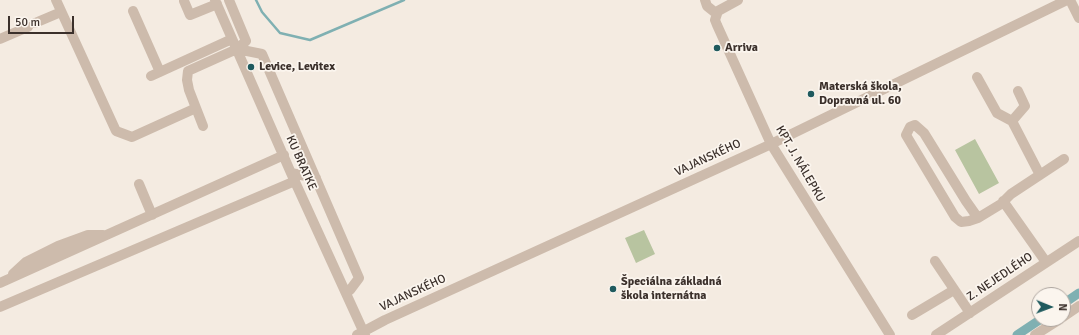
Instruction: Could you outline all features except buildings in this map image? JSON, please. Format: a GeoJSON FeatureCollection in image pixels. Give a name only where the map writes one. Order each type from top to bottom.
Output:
{"type":"FeatureCollection","features":[{"type":"Feature","properties":{"kind":"street"},"geometry":{"type":"LineString","coordinates":[[56,0],[116,131],[132,137],[196,108]]}},
{"type":"Feature","properties":{"kind":"street"},"geometry":{"type":"LineString","coordinates":[[151,76],[234,44],[246,41],[229,0]]}},
{"type":"Feature","properties":{"kind":"street"},"geometry":{"type":"LineString","coordinates":[[705,0],[710,10],[717,14],[721,9],[738,0]]}},
{"type":"Feature","properties":{"kind":"street","name":"VAJANSKÉHO"},"geometry":{"type":"LineString","coordinates":[[362,334],[385,320],[771,144],[1067,0]]}},
{"type":"Feature","properties":{"kind":"street"},"geometry":{"type":"LineString","coordinates":[[1070,0],[1079,18]]}},
{"type":"Feature","properties":{"kind":"street"},"geometry":{"type":"LineString","coordinates":[[184,1],[190,16],[216,2]]}},
{"type":"Feature","properties":{"kind":"street","name":"KU BRATKE"},"geometry":{"type":"LineString","coordinates":[[216,2],[293,177],[346,292],[362,334]]}},
{"type":"Feature","properties":{"kind":"street"},"geometry":{"type":"LineString","coordinates":[[133,11],[160,72]]}},
{"type":"Feature","properties":{"kind":"street"},"geometry":{"type":"LineString","coordinates":[[0,39],[61,12]]}},
{"type":"Feature","properties":{"kind":"street","name":"KPT. J. NÁLEPKU"},"geometry":{"type":"LineString","coordinates":[[717,14],[715,20],[717,25],[771,144],[890,335]]}},
{"type":"Feature","properties":{"kind":"street"},"geometry":{"type":"LineString","coordinates":[[203,126],[186,80],[188,71],[234,44]]}},
{"type":"Feature","properties":{"kind":"street"},"geometry":{"type":"LineString","coordinates":[[234,44],[262,54],[359,278],[350,290],[346,292]]}},
{"type":"Feature","properties":{"kind":"street"},"geometry":{"type":"LineString","coordinates":[[977,77],[998,112],[1012,120],[1040,175]]}},
{"type":"Feature","properties":{"kind":"street"},"geometry":{"type":"LineString","coordinates":[[1012,120],[1025,106],[1018,91]]}},
{"type":"Feature","properties":{"kind":"street"},"geometry":{"type":"LineString","coordinates":[[978,218],[924,133],[915,125],[910,127],[906,135],[955,217],[961,222],[968,222],[978,218],[1064,159]]}},
{"type":"Feature","properties":{"kind":"street"},"geometry":{"type":"LineString","coordinates":[[0,283],[284,155]]}},
{"type":"Feature","properties":{"kind":"street"},"geometry":{"type":"LineString","coordinates":[[933,180],[947,171]]}},
{"type":"Feature","properties":{"kind":"street"},"geometry":{"type":"LineString","coordinates":[[0,306],[293,177],[316,178]]}},
{"type":"Feature","properties":{"kind":"street"},"geometry":{"type":"LineString","coordinates":[[139,184],[152,215]]}},
{"type":"Feature","properties":{"kind":"street"},"geometry":{"type":"LineString","coordinates":[[1003,201],[1046,262]]}},
{"type":"Feature","properties":{"kind":"street","name":"Z. NEJEDLÉHO"},"geometry":{"type":"LineString","coordinates":[[936,335],[1079,241]]}},
{"type":"Feature","properties":{"kind":"street"},"geometry":{"type":"LineString","coordinates":[[935,261],[970,313]]}},
{"type":"Feature","properties":{"kind":"street"},"geometry":{"type":"LineString","coordinates":[[912,315],[954,290]]}},
{"type":"Feature","properties":{"kind":"street"},"geometry":{"type":"LineString","coordinates":[[1036,335],[1048,327]]}},
{"type":"Feature","properties":{"kind":"green space"},"geometry":{"type":"Polygon","coordinates":[[[975,139],[999,183],[979,194],[955,150],[975,139]]]}},
{"type":"Feature","properties":{"kind":"green space"},"geometry":{"type":"Polygon","coordinates":[[[644,230],[655,254],[636,263],[625,238],[644,230]]]}},
{"type":"Feature","properties":{"kind":"waterway"},"geometry":{"type":"LineString","coordinates":[[256,0],[262,12],[280,33],[310,40],[404,0]]}},
{"type":"Feature","properties":{"kind":"waterway"},"geometry":{"type":"LineString","coordinates":[[1071,298],[1079,293]]}},
{"type":"Feature","properties":{"kind":"waterway"},"geometry":{"type":"LineString","coordinates":[[1017,335],[1031,326]]}},
{"type":"Feature","properties":{"kind":"place","name":"Arriva"},"geometry":{"type":"Point","coordinates":[717,48]}},
{"type":"Feature","properties":{"kind":"place","name":"Levice, Levitex"},"geometry":{"type":"Point","coordinates":[251,67]}},
{"type":"Feature","properties":{"kind":"place","name":"Materská škola, Dopravná ul. 60"},"geometry":{"type":"Point","coordinates":[811,94]}},
{"type":"Feature","properties":{"kind":"place","name":"Špeciálna základná škola internátna"},"geometry":{"type":"Point","coordinates":[613,289]}}]}
